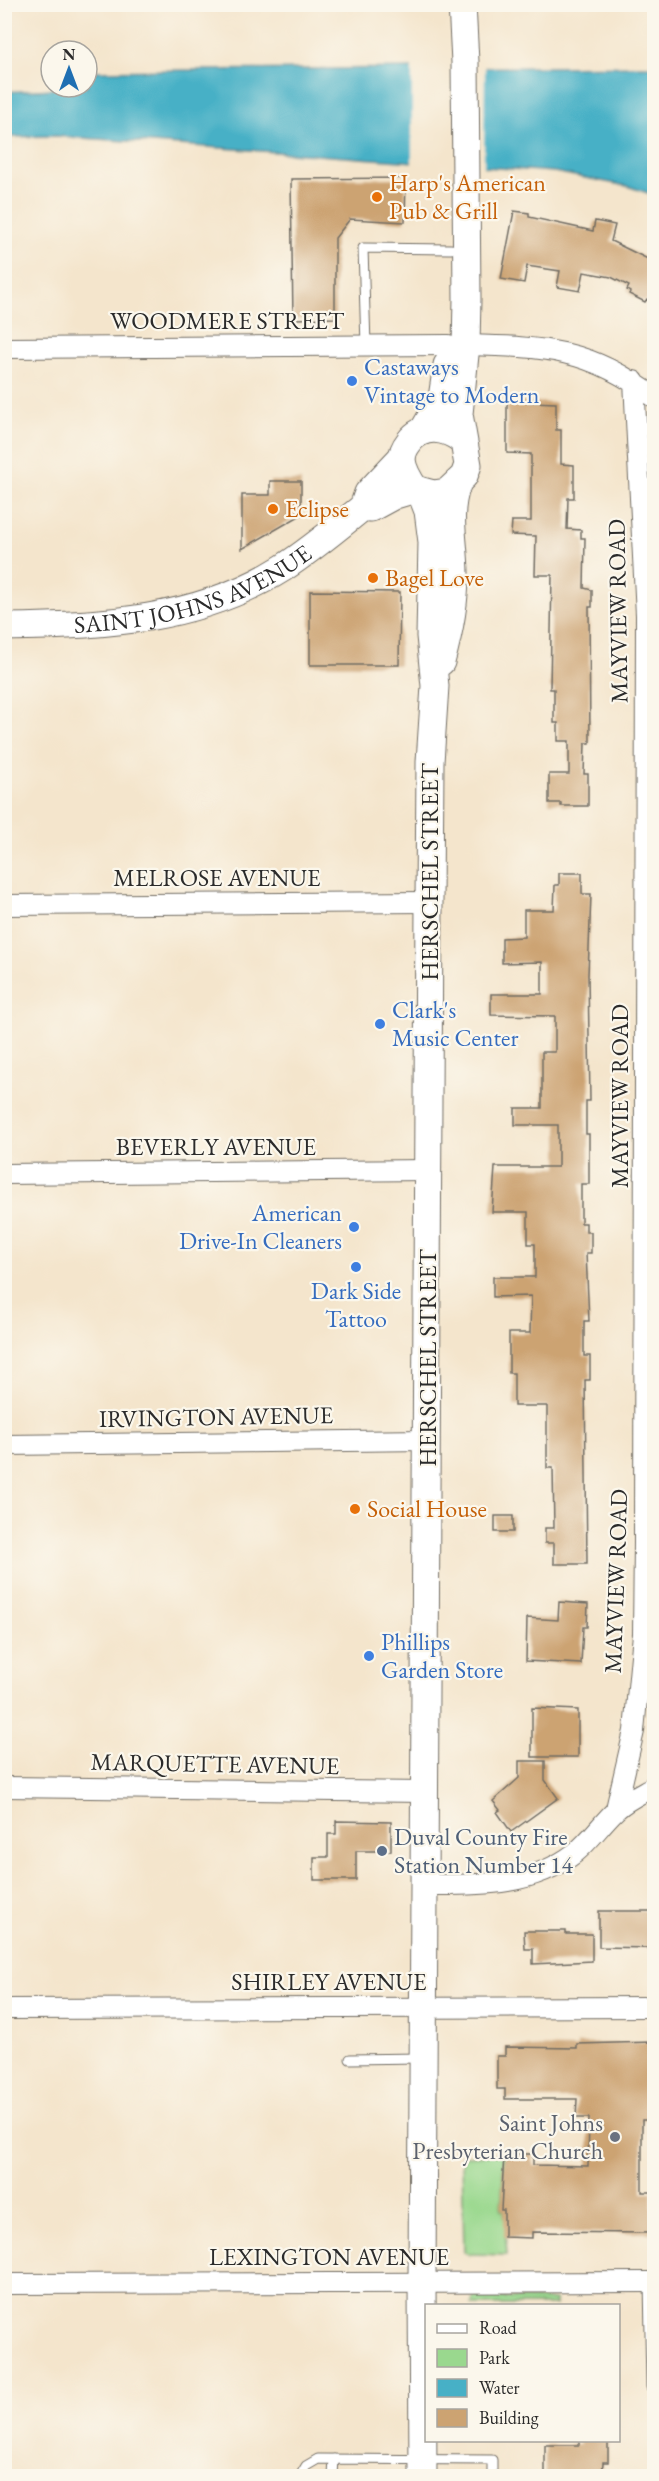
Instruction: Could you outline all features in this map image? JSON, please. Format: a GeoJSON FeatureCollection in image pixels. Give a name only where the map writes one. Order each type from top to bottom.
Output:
{"type":"FeatureCollection","features":[{"type":"Feature","properties":{"kind":"main road"},"geometry":{"type":"LineString","coordinates":[[423,431],[442,398],[458,345],[451,249],[465,62],[453,9]]}},
{"type":"Feature","properties":{"kind":"main road"},"geometry":{"type":"LineString","coordinates":[[418,491],[447,492],[464,476],[468,465],[462,440],[458,345],[458,175]]}},
{"type":"Feature","properties":{"kind":"main road"},"geometry":{"type":"LineString","coordinates":[[402,458],[411,440],[423,431],[435,428],[451,432],[462,440]]}},
{"type":"Feature","properties":{"kind":"main road","name":"HERSCHEL STREET"},"geometry":{"type":"LineString","coordinates":[[402,458],[405,472],[428,511],[432,542],[430,636],[435,686],[430,762],[429,902],[423,2468]]}},
{"type":"Feature","properties":{"kind":"main road","name":"SAINT JOHNS AVENUE"},"geometry":{"type":"LineString","coordinates":[[4,627],[86,626],[138,621],[198,606],[249,586],[282,568],[363,507],[368,493],[402,458]]}},
{"type":"Feature","properties":{"kind":"main road"},"geometry":{"type":"LineString","coordinates":[[435,686],[447,639],[453,597],[455,575],[451,508],[457,485]]}},
{"type":"Feature","properties":{"kind":"main road","name":"SAINT JOHNS AVENUE"},"geometry":{"type":"LineString","coordinates":[[363,507],[371,508],[395,495],[418,491]]}},
{"type":"Feature","properties":{"kind":"street","name":"WOODMERE STREET"},"geometry":{"type":"LineString","coordinates":[[4,348],[458,345],[553,348],[579,355],[634,381],[654,397]]}},
{"type":"Feature","properties":{"kind":"street","name":"MAYVIEW ROAD"},"geometry":{"type":"LineString","coordinates":[[616,1809],[633,1731],[649,1543],[650,777],[646,593],[634,381]]}},
{"type":"Feature","properties":{"kind":"street","name":"MELROSE AVENUE"},"geometry":{"type":"LineString","coordinates":[[4,905],[429,902]]}},
{"type":"Feature","properties":{"kind":"street","name":"BEVERLY AVENUE"},"geometry":{"type":"LineString","coordinates":[[4,1174],[428,1170]]}},
{"type":"Feature","properties":{"kind":"street","name":"IRVINGTON AVENUE"},"geometry":{"type":"LineString","coordinates":[[4,1445],[427,1440]]}},
{"type":"Feature","properties":{"kind":"street"},"geometry":{"type":"LineString","coordinates":[[426,1885],[496,1884],[531,1875],[572,1855],[604,1826],[616,1809],[654,1786]]}},
{"type":"Feature","properties":{"kind":"street","name":"MARQUETTE AVENUE"},"geometry":{"type":"LineString","coordinates":[[4,1787],[426,1792]]}},
{"type":"Feature","properties":{"kind":"street","name":"SHIRLEY AVENUE"},"geometry":{"type":"LineString","coordinates":[[4,2009],[654,2007]]}},
{"type":"Feature","properties":{"kind":"street","name":"LEXINGTON AVENUE"},"geometry":{"type":"LineString","coordinates":[[4,2284],[652,2282]]}},
{"type":"Feature","properties":{"kind":"lane"},"geometry":{"type":"LineString","coordinates":[[366,346],[363,248],[451,249]]}},
{"type":"Feature","properties":{"kind":"lane"},"geometry":{"type":"LineString","coordinates":[[350,2059],[423,2058]]}},
{"type":"Feature","properties":{"kind":"lane"},"geometry":{"type":"LineString","coordinates":[[652,2282],[653,2387]]}},
{"type":"Feature","properties":{"kind":"lane"},"geometry":{"type":"LineString","coordinates":[[300,2476],[306,2466],[318,2460],[423,2468],[492,2460],[492,2476]]}},
{"type":"Feature","properties":{"kind":"lane"},"geometry":{"type":"LineString","coordinates":[[333,2476],[334,2460]]}},
{"type":"Feature","properties":{"kind":"green space"},"geometry":{"type":"Polygon","coordinates":[[[504,2155],[501,2210],[504,2210],[507,2255],[469,2254],[464,2252],[462,2156],[504,2155]]]}},
{"type":"Feature","properties":{"kind":"green space"},"geometry":{"type":"Polygon","coordinates":[[[474,2297],[555,2300],[555,2304],[472,2304],[474,2297]]]}},
{"type":"Feature","properties":{"kind":"water"},"geometry":{"type":"Polygon","coordinates":[[[654,66],[654,195],[627,186],[554,172],[55,136],[5,137],[4,92],[39,90],[39,99],[99,99],[99,71],[654,66]]]}},
{"type":"Feature","properties":{"kind":"pier"},"geometry":{"type":"Polygon","coordinates":[[[485,64],[484,171],[412,166],[412,65],[485,64]]]}},
{"type":"Feature","properties":{"kind":"building"},"geometry":{"type":"Polygon","coordinates":[[[406,178],[405,222],[350,219],[335,238],[335,318],[293,319],[291,179],[406,178]]]}},
{"type":"Feature","properties":{"kind":"building"},"geometry":{"type":"Polygon","coordinates":[[[514,211],[529,213],[529,217],[593,231],[595,221],[615,225],[611,241],[654,262],[654,303],[647,299],[645,302],[629,294],[627,290],[629,286],[611,277],[584,272],[580,291],[557,287],[560,271],[527,266],[524,283],[501,279],[514,211]]]}},
{"type":"Feature","properties":{"kind":"building"},"geometry":{"type":"Polygon","coordinates":[[[507,401],[556,403],[556,430],[561,430],[561,464],[574,465],[574,498],[568,498],[567,529],[581,530],[581,538],[585,538],[584,588],[592,590],[592,607],[589,607],[590,743],[585,743],[584,774],[588,774],[588,806],[561,806],[561,803],[549,803],[549,774],[569,774],[569,741],[558,741],[558,723],[554,723],[554,689],[550,689],[552,575],[535,575],[536,536],[511,535],[512,521],[531,521],[531,454],[507,453],[507,401]]]}},
{"type":"Feature","properties":{"kind":"building"},"geometry":{"type":"Polygon","coordinates":[[[270,481],[301,481],[301,515],[242,549],[242,495],[270,495],[270,481]]]}},
{"type":"Feature","properties":{"kind":"building"},"geometry":{"type":"Polygon","coordinates":[[[310,591],[400,592],[399,665],[310,665],[310,591]]]}},
{"type":"Feature","properties":{"kind":"building"},"geometry":{"type":"Polygon","coordinates":[[[559,873],[582,873],[582,894],[591,894],[588,975],[590,1101],[586,1101],[586,1134],[589,1134],[589,1184],[581,1184],[581,1223],[586,1223],[586,1232],[591,1232],[591,1253],[586,1253],[589,1321],[584,1321],[584,1356],[590,1356],[590,1380],[585,1380],[587,1564],[554,1564],[554,1543],[545,1543],[545,1528],[554,1528],[553,1468],[547,1468],[547,1406],[514,1406],[514,1373],[509,1373],[509,1333],[530,1333],[531,1296],[493,1297],[493,1277],[535,1277],[535,1244],[528,1244],[528,1212],[492,1212],[495,1167],[558,1167],[558,1125],[515,1125],[515,1108],[542,1108],[542,1052],[555,1052],[555,1016],[491,1015],[491,994],[542,994],[542,962],[502,963],[502,938],[524,937],[524,910],[554,910],[555,885],[559,885],[559,873]]]}},
{"type":"Feature","properties":{"kind":"building"},"geometry":{"type":"Polygon","coordinates":[[[495,1516],[513,1516],[513,1532],[495,1532],[495,1516]]]}},
{"type":"Feature","properties":{"kind":"building"},"geometry":{"type":"Polygon","coordinates":[[[559,1602],[588,1604],[587,1627],[583,1627],[581,1664],[526,1661],[527,1618],[558,1620],[559,1602]]]}},
{"type":"Feature","properties":{"kind":"building"},"geometry":{"type":"Polygon","coordinates":[[[532,1708],[578,1710],[578,1757],[532,1757],[532,1708]]]}},
{"type":"Feature","properties":{"kind":"building"},"geometry":{"type":"Polygon","coordinates":[[[519,1761],[545,1761],[545,1780],[558,1798],[511,1832],[497,1812],[500,1810],[493,1801],[519,1778],[519,1761]]]}},
{"type":"Feature","properties":{"kind":"building","name":"Duval County Fire Station Number 14"},"geometry":{"type":"Polygon","coordinates":[[[336,1821],[391,1822],[391,1851],[356,1851],[356,1880],[314,1880],[314,1857],[328,1857],[328,1834],[336,1834],[336,1821]]]}},
{"type":"Feature","properties":{"kind":"building"},"geometry":{"type":"Polygon","coordinates":[[[599,1911],[653,1911],[653,1948],[599,1947],[599,1911]]]}},
{"type":"Feature","properties":{"kind":"building"},"geometry":{"type":"Polygon","coordinates":[[[524,1931],[566,1931],[566,1934],[592,1934],[592,1961],[533,1964],[533,1949],[525,1949],[524,1931]]]}},
{"type":"Feature","properties":{"kind":"building","name":"Saint Johns Presbyterian Church"},"geometry":{"type":"Polygon","coordinates":[[[654,2042],[654,2120],[642,2120],[642,2192],[652,2192],[652,2233],[532,2232],[532,2238],[504,2237],[504,2210],[501,2210],[504,2154],[533,2154],[533,2165],[588,2166],[589,2118],[576,2118],[577,2099],[505,2099],[505,2089],[497,2089],[497,2056],[505,2056],[505,2047],[577,2048],[577,2044],[654,2042]]]}},
{"type":"Feature","properties":{"kind":"building"},"geometry":{"type":"Polygon","coordinates":[[[579,2442],[608,2442],[608,2462],[603,2462],[602,2476],[545,2476],[545,2445],[579,2445],[579,2442]]]}},
{"type":"Feature","properties":{"kind":"place","name":"Harp's American Pub & Grill"},"geometry":{"type":"Point","coordinates":[377,197]}},
{"type":"Feature","properties":{"kind":"place","name":"Castaways Vintage to Modern"},"geometry":{"type":"Point","coordinates":[352,381]}},
{"type":"Feature","properties":{"kind":"place","name":"Eclipse"},"geometry":{"type":"Point","coordinates":[273,509]}},
{"type":"Feature","properties":{"kind":"place","name":"Bagel Love"},"geometry":{"type":"Point","coordinates":[373,578]}},
{"type":"Feature","properties":{"kind":"place","name":"Clark's Music Center"},"geometry":{"type":"Point","coordinates":[380,1024]}},
{"type":"Feature","properties":{"kind":"place","name":"American Drive-In Cleaners"},"geometry":{"type":"Point","coordinates":[354,1227]}},
{"type":"Feature","properties":{"kind":"place","name":"Dark Side Tattoo"},"geometry":{"type":"Point","coordinates":[356,1267]}},
{"type":"Feature","properties":{"kind":"place","name":"Social House"},"geometry":{"type":"Point","coordinates":[355,1509]}},
{"type":"Feature","properties":{"kind":"place","name":"Phillips Garden Store"},"geometry":{"type":"Point","coordinates":[369,1656]}},
{"type":"Feature","properties":{"kind":"place","name":"Duval County Fire Station Number 14"},"geometry":{"type":"Point","coordinates":[382,1851]}},
{"type":"Feature","properties":{"kind":"place","name":"Saint Johns Presbyterian Church"},"geometry":{"type":"Point","coordinates":[615,2137]}}]}
